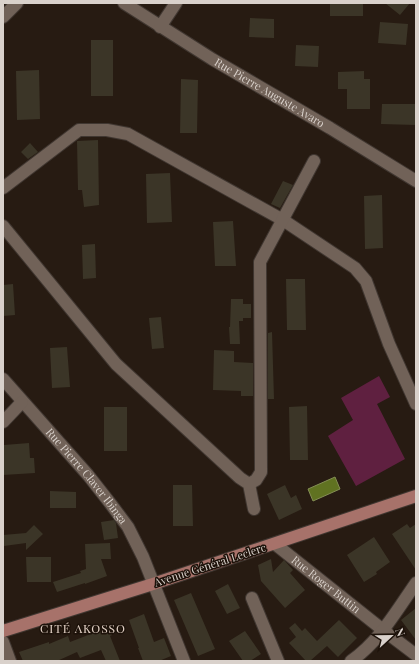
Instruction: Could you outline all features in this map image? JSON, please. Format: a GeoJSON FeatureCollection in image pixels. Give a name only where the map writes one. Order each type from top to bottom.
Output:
{"type":"FeatureCollection","features":[{"type":"Feature","properties":{"kind":"main road","name":"Avenue Général Leclerc"},"geometry":{"type":"LineString","coordinates":[[3,630],[153,584],[416,496]]}},
{"type":"Feature","properties":{"kind":"street"},"geometry":{"type":"LineString","coordinates":[[3,17],[17,3]]}},
{"type":"Feature","properties":{"kind":"street","name":"Rue Pierre Auguste Avaro"},"geometry":{"type":"LineString","coordinates":[[124,3],[212,59],[330,128],[416,181]]}},
{"type":"Feature","properties":{"kind":"street"},"geometry":{"type":"LineString","coordinates":[[160,27],[176,3]]}},
{"type":"Feature","properties":{"kind":"street"},"geometry":{"type":"LineString","coordinates":[[3,188],[79,130],[107,130],[128,134],[283,220],[355,268],[366,281],[389,344],[416,404]]}},
{"type":"Feature","properties":{"kind":"street"},"geometry":{"type":"LineString","coordinates":[[249,484],[256,480],[260,472],[260,262],[314,161]]}},
{"type":"Feature","properties":{"kind":"street"},"geometry":{"type":"LineString","coordinates":[[3,226],[116,364],[240,478],[249,484],[254,509]]}},
{"type":"Feature","properties":{"kind":"street","name":"Rue Pierre Claver Ibinga"},"geometry":{"type":"LineString","coordinates":[[3,379],[88,475],[128,527],[143,556],[184,661]]}},
{"type":"Feature","properties":{"kind":"street"},"geometry":{"type":"LineString","coordinates":[[3,422],[22,402]]}},
{"type":"Feature","properties":{"kind":"street","name":"Rue Roger Buttin"},"geometry":{"type":"LineString","coordinates":[[275,544],[383,630],[416,654]]}},
{"type":"Feature","properties":{"kind":"street"},"geometry":{"type":"LineString","coordinates":[[351,661],[358,656],[383,630],[416,583]]}},
{"type":"Feature","properties":{"kind":"street"},"geometry":{"type":"LineString","coordinates":[[252,598],[278,661]]}},
{"type":"Feature","properties":{"kind":"street"},"geometry":{"type":"LineString","coordinates":[[3,642],[10,661]]}},
{"type":"Feature","properties":{"kind":"shaded area"},"geometry":{"type":"Polygon","coordinates":[[[379,376],[390,397],[377,404],[405,459],[356,486],[328,436],[353,420],[341,398],[379,376]]]}},
{"type":"Feature","properties":{"kind":"shaded area"},"geometry":{"type":"Polygon","coordinates":[[[335,477],[340,489],[313,501],[308,489],[335,477]]]}},
{"type":"Feature","properties":{"kind":"building"},"geometry":{"type":"Polygon","coordinates":[[[330,3],[363,3],[363,16],[330,16],[330,3]]]}},
{"type":"Feature","properties":{"kind":"building"},"geometry":{"type":"Polygon","coordinates":[[[385,3],[410,3],[400,15],[385,3]]]}},
{"type":"Feature","properties":{"kind":"building"},"geometry":{"type":"Polygon","coordinates":[[[250,18],[274,19],[274,38],[249,37],[250,18]]]}},
{"type":"Feature","properties":{"kind":"building"},"geometry":{"type":"Polygon","coordinates":[[[380,22],[408,24],[406,45],[378,43],[380,22]]]}},
{"type":"Feature","properties":{"kind":"building"},"geometry":{"type":"Polygon","coordinates":[[[91,40],[113,40],[113,96],[91,96],[91,40]]]}},
{"type":"Feature","properties":{"kind":"building"},"geometry":{"type":"Polygon","coordinates":[[[296,45],[319,46],[318,67],[295,66],[296,45]]]}},
{"type":"Feature","properties":{"kind":"building"},"geometry":{"type":"Polygon","coordinates":[[[39,70],[40,119],[17,120],[16,71],[39,70]]]}},
{"type":"Feature","properties":{"kind":"building"},"geometry":{"type":"Polygon","coordinates":[[[364,71],[364,79],[370,79],[370,109],[347,109],[347,89],[338,89],[338,72],[364,71]]]}},
{"type":"Feature","properties":{"kind":"building"},"geometry":{"type":"Polygon","coordinates":[[[181,79],[198,80],[197,133],[180,133],[181,79]]]}},
{"type":"Feature","properties":{"kind":"building"},"geometry":{"type":"Polygon","coordinates":[[[382,104],[416,104],[416,125],[381,124],[382,104]]]}},
{"type":"Feature","properties":{"kind":"building"},"geometry":{"type":"Polygon","coordinates":[[[98,140],[99,205],[84,207],[82,190],[78,190],[77,141],[98,140]]]}},
{"type":"Feature","properties":{"kind":"building"},"geometry":{"type":"Polygon","coordinates":[[[30,143],[38,152],[28,159],[21,152],[30,143]]]}},
{"type":"Feature","properties":{"kind":"building"},"geometry":{"type":"Polygon","coordinates":[[[170,173],[172,222],[147,223],[146,174],[170,173]]]}},
{"type":"Feature","properties":{"kind":"building"},"geometry":{"type":"Polygon","coordinates":[[[283,181],[293,185],[280,208],[271,204],[283,181]]]}},
{"type":"Feature","properties":{"kind":"building"},"geometry":{"type":"Polygon","coordinates":[[[382,195],[383,248],[365,249],[364,196],[382,195]]]}},
{"type":"Feature","properties":{"kind":"building"},"geometry":{"type":"Polygon","coordinates":[[[233,221],[236,266],[215,266],[213,222],[233,221]]]}},
{"type":"Feature","properties":{"kind":"building"},"geometry":{"type":"Polygon","coordinates":[[[95,244],[96,278],[83,279],[82,245],[95,244]]]}},
{"type":"Feature","properties":{"kind":"building"},"geometry":{"type":"Polygon","coordinates":[[[286,279],[305,279],[306,330],[287,330],[286,279]]]}},
{"type":"Feature","properties":{"kind":"building"},"geometry":{"type":"Polygon","coordinates":[[[13,284],[15,315],[3,316],[3,285],[13,284]]]}},
{"type":"Feature","properties":{"kind":"building"},"geometry":{"type":"Polygon","coordinates":[[[231,299],[243,299],[243,304],[251,304],[251,318],[243,318],[243,321],[239,321],[240,344],[230,344],[229,327],[231,299]]]}},
{"type":"Feature","properties":{"kind":"building"},"geometry":{"type":"Polygon","coordinates":[[[161,317],[164,348],[152,349],[149,318],[161,317]]]}},
{"type":"Feature","properties":{"kind":"building"},"geometry":{"type":"Polygon","coordinates":[[[272,332],[274,399],[268,399],[268,333],[272,332]]]}},
{"type":"Feature","properties":{"kind":"building"},"geometry":{"type":"Polygon","coordinates":[[[67,347],[70,387],[52,388],[50,348],[67,347]]]}},
{"type":"Feature","properties":{"kind":"building"},"geometry":{"type":"Polygon","coordinates":[[[214,350],[234,351],[234,362],[253,363],[253,396],[241,396],[241,391],[213,390],[214,350]]]}},
{"type":"Feature","properties":{"kind":"building"},"geometry":{"type":"Polygon","coordinates":[[[307,406],[308,460],[290,460],[289,407],[307,406]]]}},
{"type":"Feature","properties":{"kind":"building"},"geometry":{"type":"Polygon","coordinates":[[[104,407],[127,407],[127,451],[104,451],[104,407]]]}},
{"type":"Feature","properties":{"kind":"building"},"geometry":{"type":"Polygon","coordinates":[[[29,443],[30,458],[34,458],[35,473],[3,475],[4,445],[29,443]]]}},
{"type":"Feature","properties":{"kind":"building"},"geometry":{"type":"Polygon","coordinates":[[[173,485],[192,485],[193,526],[173,526],[173,485]]]}},
{"type":"Feature","properties":{"kind":"building"},"geometry":{"type":"Polygon","coordinates":[[[285,485],[291,498],[296,495],[302,509],[279,520],[267,494],[285,485]]]}},
{"type":"Feature","properties":{"kind":"building"},"geometry":{"type":"Polygon","coordinates":[[[50,491],[76,492],[76,508],[50,508],[50,491]]]}},
{"type":"Feature","properties":{"kind":"building"},"geometry":{"type":"Polygon","coordinates":[[[114,520],[116,523],[118,538],[104,540],[101,522],[114,520]]]}},
{"type":"Feature","properties":{"kind":"building"},"geometry":{"type":"Polygon","coordinates":[[[407,524],[410,528],[416,524],[416,570],[392,534],[407,524]]]}},
{"type":"Feature","properties":{"kind":"building"},"geometry":{"type":"Polygon","coordinates":[[[34,525],[43,534],[26,550],[26,543],[4,546],[3,535],[26,533],[34,525]]]}},
{"type":"Feature","properties":{"kind":"building"},"geometry":{"type":"Polygon","coordinates":[[[374,537],[390,562],[376,572],[377,574],[364,582],[347,555],[374,537]]]}},
{"type":"Feature","properties":{"kind":"building"},"geometry":{"type":"Polygon","coordinates":[[[110,543],[111,559],[101,559],[107,576],[57,592],[53,582],[81,573],[80,571],[86,569],[85,544],[110,543]]]}},
{"type":"Feature","properties":{"kind":"building"},"geometry":{"type":"Polygon","coordinates":[[[26,557],[51,557],[51,582],[27,582],[26,557]]]}},
{"type":"Feature","properties":{"kind":"building"},"geometry":{"type":"Polygon","coordinates":[[[271,559],[273,572],[284,560],[293,570],[290,573],[305,590],[285,608],[261,581],[258,565],[271,559]]]}},
{"type":"Feature","properties":{"kind":"building"},"geometry":{"type":"Polygon","coordinates":[[[228,584],[240,608],[227,614],[215,591],[228,584]]]}},
{"type":"Feature","properties":{"kind":"building"},"geometry":{"type":"Polygon","coordinates":[[[191,593],[215,649],[198,656],[174,600],[191,593]]]}},
{"type":"Feature","properties":{"kind":"building"},"geometry":{"type":"Polygon","coordinates":[[[416,608],[416,640],[401,620],[416,608]]]}},
{"type":"Feature","properties":{"kind":"building"},"geometry":{"type":"Polygon","coordinates":[[[144,614],[154,642],[164,638],[171,656],[159,661],[143,661],[129,620],[144,614]]]}},
{"type":"Feature","properties":{"kind":"building"},"geometry":{"type":"Polygon","coordinates":[[[339,620],[357,638],[338,657],[327,646],[310,661],[306,661],[289,643],[296,637],[289,628],[295,623],[302,631],[305,628],[317,641],[339,620]]]}},
{"type":"Feature","properties":{"kind":"building"},"geometry":{"type":"Polygon","coordinates":[[[109,627],[112,635],[110,636],[120,661],[106,661],[101,650],[80,658],[77,652],[57,661],[23,661],[19,652],[49,642],[49,644],[68,636],[70,642],[109,627]]]}},
{"type":"Feature","properties":{"kind":"building"},"geometry":{"type":"Polygon","coordinates":[[[245,631],[261,654],[250,661],[243,661],[229,641],[245,631]]]}},
{"type":"Feature","properties":{"kind":"district","name":"CITÉ AKOSSO"},"geometry":{"type":"Point","coordinates":[83,629]}}]}
